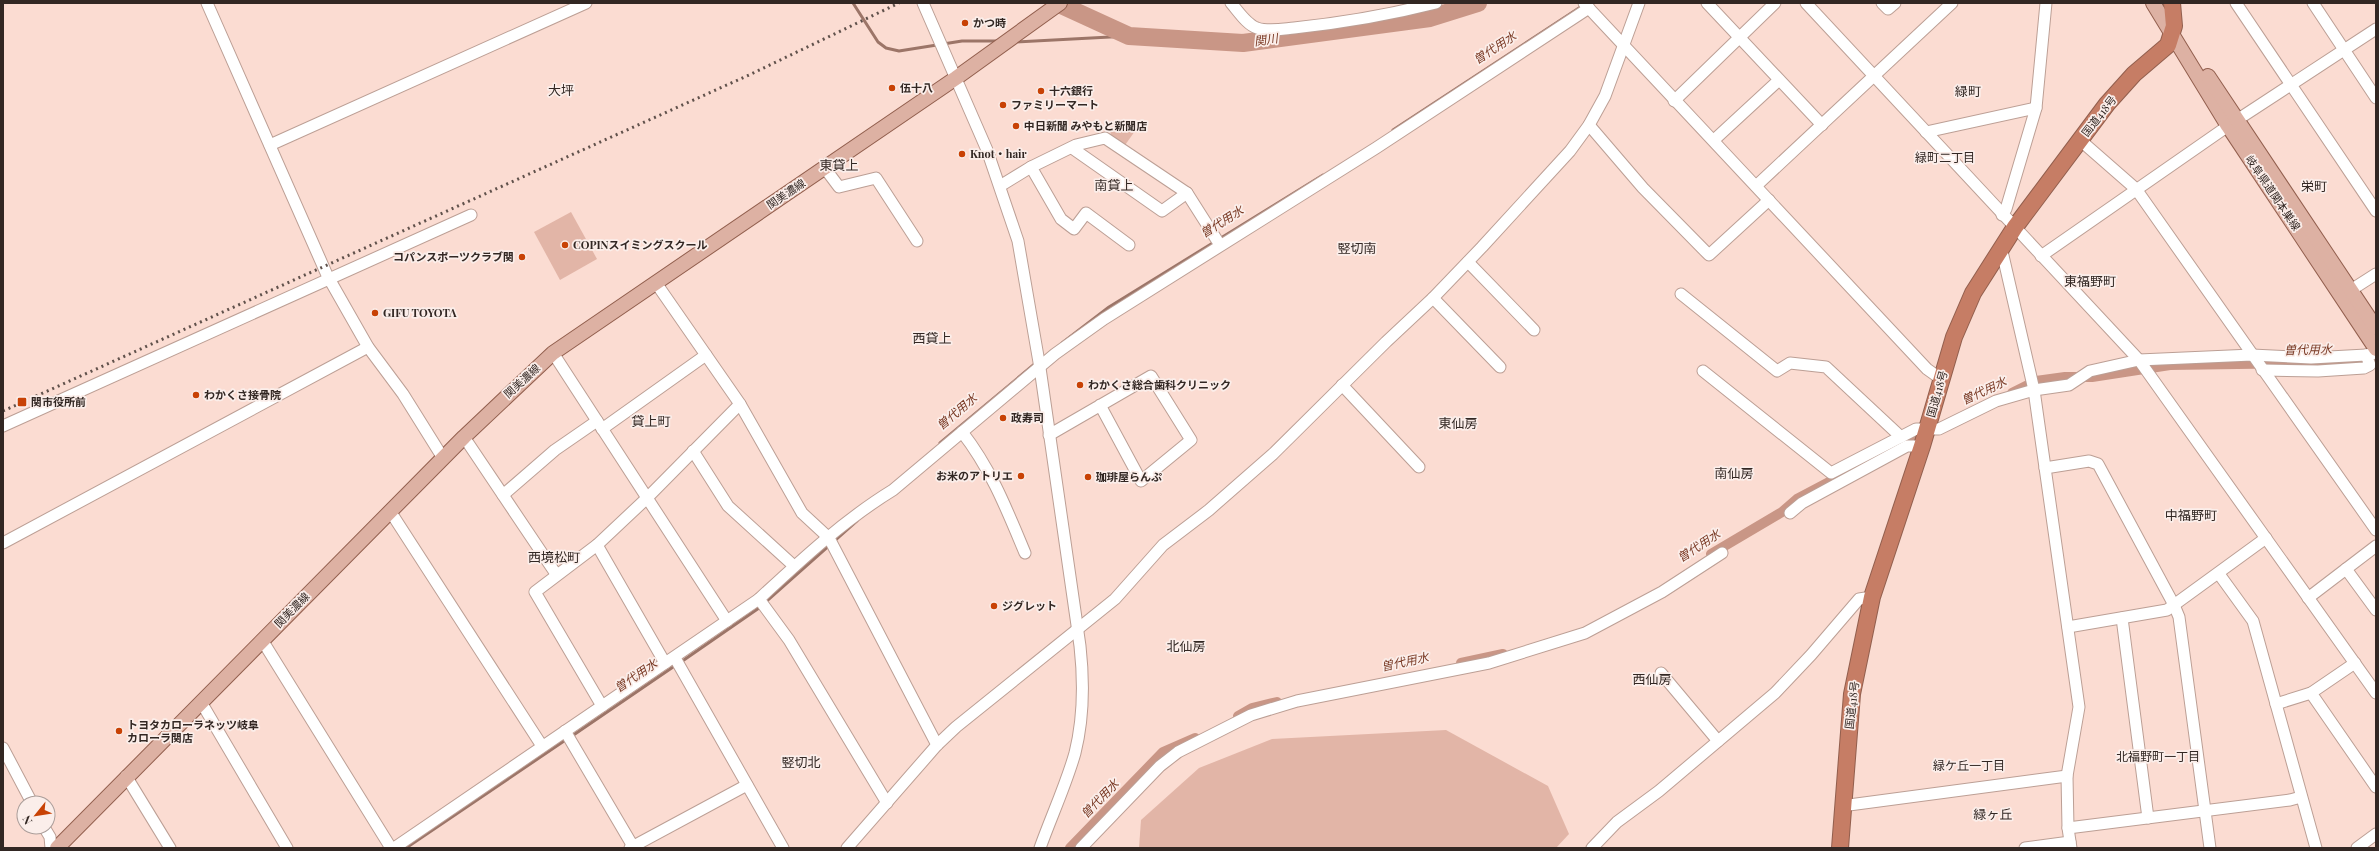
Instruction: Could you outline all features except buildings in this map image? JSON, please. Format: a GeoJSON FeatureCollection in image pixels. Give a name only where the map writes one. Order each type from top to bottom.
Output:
{"type":"FeatureCollection","features":[{"type":"Feature","properties":{"kind":"highway"},"geometry":{"type":"LineString","coordinates":[[2172,3],[2174,30]]}},
{"type":"Feature","properties":{"kind":"highway","name":"国道418号"},"geometry":{"type":"LineString","coordinates":[[1840,848],[1852,694],[1872,597],[1922,446],[1954,337],[1973,293],[2015,227],[2107,104],[2134,74],[2168,45],[2174,30]]}},
{"type":"Feature","properties":{"kind":"main road","name":"関美濃線"},"geometry":{"type":"LineString","coordinates":[[57,848],[126,776],[464,437],[553,353],[956,78],[1060,3]]}},
{"type":"Feature","properties":{"kind":"main road"},"geometry":{"type":"LineString","coordinates":[[2154,3],[2174,30]]}},
{"type":"Feature","properties":{"kind":"main road","name":"岐阜県道関本巣線"},"geometry":{"type":"LineString","coordinates":[[2174,30],[2233,123],[2373,352]]}},
{"type":"Feature","properties":{"kind":"main road","name":"岐阜県道関本巣線"},"geometry":{"type":"LineString","coordinates":[[2233,123],[2351,290],[2376,328]]}},
{"type":"Feature","properties":{"kind":"street"},"geometry":{"type":"LineString","coordinates":[[207,3],[329,280],[368,347],[403,394],[444,458]]}},
{"type":"Feature","properties":{"kind":"street"},"geometry":{"type":"LineString","coordinates":[[270,145],[586,3]]}},
{"type":"Feature","properties":{"kind":"street"},"geometry":{"type":"LineString","coordinates":[[922,3],[956,78],[1000,186],[1018,241],[1040,368],[1084,678],[1074,753],[1040,848]]}},
{"type":"Feature","properties":{"kind":"street"},"geometry":{"type":"LineString","coordinates":[[1231,3],[1249,22],[1258,28],[1276,29],[1336,24],[1400,12],[1436,3]]}},
{"type":"Feature","properties":{"kind":"street"},"geometry":{"type":"LineString","coordinates":[[846,848],[937,745],[956,727],[1115,599],[1163,545],[1209,510],[1273,454],[1468,262],[1570,151],[1589,125],[1605,96],[1639,3]]}},
{"type":"Feature","properties":{"kind":"street"},"geometry":{"type":"LineString","coordinates":[[1707,3],[1822,125]]}},
{"type":"Feature","properties":{"kind":"street"},"geometry":{"type":"LineString","coordinates":[[1674,101],[1774,3]]}},
{"type":"Feature","properties":{"kind":"street"},"geometry":{"type":"LineString","coordinates":[[1806,3],[2002,215],[2015,227],[2139,360],[2376,693]]}},
{"type":"Feature","properties":{"kind":"street"},"geometry":{"type":"LineString","coordinates":[[1882,3],[1888,9],[1895,3]]}},
{"type":"Feature","properties":{"kind":"street"},"geometry":{"type":"LineString","coordinates":[[1756,186],[1952,3]]}},
{"type":"Feature","properties":{"kind":"street"},"geometry":{"type":"LineString","coordinates":[[2002,215],[2006,209],[2036,108],[2046,3]]}},
{"type":"Feature","properties":{"kind":"street"},"geometry":{"type":"LineString","coordinates":[[2236,3],[2376,211]]}},
{"type":"Feature","properties":{"kind":"street"},"geometry":{"type":"LineString","coordinates":[[2313,3],[2376,98]]}},
{"type":"Feature","properties":{"kind":"street"},"geometry":{"type":"LineString","coordinates":[[262,640],[393,848],[759,599],[794,566],[864,508],[893,490],[1055,354],[1104,319],[1220,244],[1376,148],[1586,5],[1674,101],[1714,140],[1927,369],[1941,379]]}},
{"type":"Feature","properties":{"kind":"street"},"geometry":{"type":"LineString","coordinates":[[2041,256],[2233,123],[2376,29]]}},
{"type":"Feature","properties":{"kind":"street"},"geometry":{"type":"LineString","coordinates":[[1714,140],[1780,80]]}},
{"type":"Feature","properties":{"kind":"street"},"geometry":{"type":"LineString","coordinates":[[1926,132],[2036,108]]}},
{"type":"Feature","properties":{"kind":"street"},"geometry":{"type":"LineString","coordinates":[[1589,125],[1643,188],[1709,255],[1769,200]]}},
{"type":"Feature","properties":{"kind":"street"},"geometry":{"type":"LineString","coordinates":[[1000,186],[1031,167],[1072,148],[1105,138],[1187,193],[1220,244]]}},
{"type":"Feature","properties":{"kind":"street"},"geometry":{"type":"LineString","coordinates":[[2080,140],[2136,189],[2376,530]]}},
{"type":"Feature","properties":{"kind":"street"},"geometry":{"type":"LineString","coordinates":[[1072,148],[1162,211],[1187,193]]}},
{"type":"Feature","properties":{"kind":"street"},"geometry":{"type":"LineString","coordinates":[[1031,167],[1061,219],[1074,229],[1086,213],[1129,245]]}},
{"type":"Feature","properties":{"kind":"street"},"geometry":{"type":"LineString","coordinates":[[824,168],[839,187],[876,178],[917,241]]}},
{"type":"Feature","properties":{"kind":"street"},"geometry":{"type":"LineString","coordinates":[[3,426],[471,215]]}},
{"type":"Feature","properties":{"kind":"street"},"geometry":{"type":"LineString","coordinates":[[2001,247],[2034,390],[2078,707],[2066,776],[2068,828],[2071,845],[2025,848]]}},
{"type":"Feature","properties":{"kind":"street"},"geometry":{"type":"LineString","coordinates":[[1468,262],[1534,330]]}},
{"type":"Feature","properties":{"kind":"street"},"geometry":{"type":"LineString","coordinates":[[2351,290],[2376,274]]}},
{"type":"Feature","properties":{"kind":"street"},"geometry":{"type":"LineString","coordinates":[[656,283],[740,404],[802,513],[829,538],[937,745]]}},
{"type":"Feature","properties":{"kind":"street"},"geometry":{"type":"LineString","coordinates":[[1681,294],[1777,371],[1790,363],[1826,368],[1901,437]]}},
{"type":"Feature","properties":{"kind":"street"},"geometry":{"type":"LineString","coordinates":[[1433,298],[1500,368]]}},
{"type":"Feature","properties":{"kind":"street"},"geometry":{"type":"LineString","coordinates":[[3,542],[368,347]]}},
{"type":"Feature","properties":{"kind":"street"},"geometry":{"type":"LineString","coordinates":[[1703,372],[1831,473],[1916,429],[1939,429],[1996,401],[2034,390],[2069,385],[2090,371],[2139,360],[2252,355],[2311,358],[2373,352],[2370,365],[2364,368],[2318,371],[2262,370]]}},
{"type":"Feature","properties":{"kind":"street"},"geometry":{"type":"LineString","coordinates":[[553,353],[727,621]]}},
{"type":"Feature","properties":{"kind":"street"},"geometry":{"type":"LineString","coordinates":[[503,495],[555,450],[600,425],[706,355]]}},
{"type":"Feature","properties":{"kind":"street"},"geometry":{"type":"LineString","coordinates":[[1049,435],[1100,405],[1152,376],[1191,440],[1141,481],[1100,405]]}},
{"type":"Feature","properties":{"kind":"street"},"geometry":{"type":"LineString","coordinates":[[1342,385],[1419,467]]}},
{"type":"Feature","properties":{"kind":"street"},"geometry":{"type":"LineString","coordinates":[[602,706],[535,592],[556,574],[597,545],[647,498],[740,404]]}},
{"type":"Feature","properties":{"kind":"street"},"geometry":{"type":"LineString","coordinates":[[962,432],[978,453],[997,486],[1025,554]]}},
{"type":"Feature","properties":{"kind":"street"},"geometry":{"type":"LineString","coordinates":[[464,437],[556,574]]}},
{"type":"Feature","properties":{"kind":"street"},"geometry":{"type":"LineString","coordinates":[[1790,513],[1802,503],[1906,446],[1922,446]]}},
{"type":"Feature","properties":{"kind":"street"},"geometry":{"type":"LineString","coordinates":[[693,451],[728,506],[794,566]]}},
{"type":"Feature","properties":{"kind":"street"},"geometry":{"type":"LineString","coordinates":[[2046,468],[2089,461],[2098,464],[2174,605],[2178,617],[2210,848]]}},
{"type":"Feature","properties":{"kind":"street"},"geometry":{"type":"LineString","coordinates":[[390,511],[542,746]]}},
{"type":"Feature","properties":{"kind":"street"},"geometry":{"type":"LineString","coordinates":[[2068,627],[2167,610],[2219,574],[2266,538]]}},
{"type":"Feature","properties":{"kind":"street"},"geometry":{"type":"LineString","coordinates":[[597,545],[747,785],[783,848]]}},
{"type":"Feature","properties":{"kind":"street"},"geometry":{"type":"LineString","coordinates":[[2308,598],[2376,546]]}},
{"type":"Feature","properties":{"kind":"street"},"geometry":{"type":"LineString","coordinates":[[1081,848],[1160,766],[1178,752],[1251,715],[1297,701],[1489,663],[1578,635],[1611,621],[1662,592],[1722,553]]}},
{"type":"Feature","properties":{"kind":"street"},"geometry":{"type":"LineString","coordinates":[[2346,569],[2376,610]]}},
{"type":"Feature","properties":{"kind":"street"},"geometry":{"type":"LineString","coordinates":[[2219,574],[2253,621],[2316,848]]}},
{"type":"Feature","properties":{"kind":"street"},"geometry":{"type":"LineString","coordinates":[[1592,848],[1617,822],[1659,791],[1775,693],[1859,599],[1872,597]]}},
{"type":"Feature","properties":{"kind":"street"},"geometry":{"type":"LineString","coordinates":[[759,599],[789,640],[887,802]]}},
{"type":"Feature","properties":{"kind":"street"},"geometry":{"type":"LineString","coordinates":[[2122,618],[2148,818]]}},
{"type":"Feature","properties":{"kind":"street"},"geometry":{"type":"LineString","coordinates":[[2276,704],[2311,693],[2356,663]]}},
{"type":"Feature","properties":{"kind":"street"},"geometry":{"type":"LineString","coordinates":[[1661,673],[1718,741]]}},
{"type":"Feature","properties":{"kind":"street"},"geometry":{"type":"LineString","coordinates":[[2311,693],[2376,787]]}},
{"type":"Feature","properties":{"kind":"street"},"geometry":{"type":"LineString","coordinates":[[201,702],[287,848]]}},
{"type":"Feature","properties":{"kind":"street"},"geometry":{"type":"LineString","coordinates":[[565,731],[632,847],[747,785]]}},
{"type":"Feature","properties":{"kind":"street"},"geometry":{"type":"LineString","coordinates":[[3,748],[28,795]]}},
{"type":"Feature","properties":{"kind":"street"},"geometry":{"type":"LineString","coordinates":[[126,776],[166,846]]}},
{"type":"Feature","properties":{"kind":"street"},"geometry":{"type":"LineString","coordinates":[[1843,804],[1849,805],[2066,776]]}},
{"type":"Feature","properties":{"kind":"street"},"geometry":{"type":"LineString","coordinates":[[2068,828],[2290,800],[2301,796]]}},
{"type":"Feature","properties":{"kind":"street"},"geometry":{"type":"LineString","coordinates":[[2357,848],[2376,834]]}},
{"type":"Feature","properties":{"kind":"street"},"geometry":{"type":"LineString","coordinates":[[49,835],[51,848]]}},
{"type":"Feature","properties":{"kind":"shaded area"},"geometry":{"type":"Polygon","coordinates":[[[1127,125],[1135,131],[1123,148],[1112,139],[1110,131],[1127,125]]]}},
{"type":"Feature","properties":{"kind":"shaded area","name":"COPINスイミングスクール"},"geometry":{"type":"Polygon","coordinates":[[[571,212],[597,259],[560,280],[534,232],[571,212]]]}},
{"type":"Feature","properties":{"kind":"shaded area"},"geometry":{"type":"Polygon","coordinates":[[[1446,730],[1548,786],[1569,834],[1556,848],[1139,848],[1141,820],[1199,768],[1272,739],[1446,730]]]}},
{"type":"Feature","properties":{"kind":"waterway"},"geometry":{"type":"LineString","coordinates":[[853,3],[878,42],[886,48],[899,51],[962,41],[999,41]]}},
{"type":"Feature","properties":{"kind":"waterway","name":"関川"},"geometry":{"type":"LineString","coordinates":[[1057,3],[1129,36],[1243,43],[1430,18],[1478,3]]}},
{"type":"Feature","properties":{"kind":"waterway","name":"曽代用水"},"geometry":{"type":"LineString","coordinates":[[1393,130],[1582,6]]}},
{"type":"Feature","properties":{"kind":"waterway"},"geometry":{"type":"LineString","coordinates":[[1014,42],[1129,36]]}},
{"type":"Feature","properties":{"kind":"waterway","name":"曽代用水"},"geometry":{"type":"LineString","coordinates":[[1062,343],[1109,307],[1323,175]]}},
{"type":"Feature","properties":{"kind":"waterway","name":"曽代用水"},"geometry":{"type":"LineString","coordinates":[[940,443],[1037,362]]}},
{"type":"Feature","properties":{"kind":"waterway","name":"曽代用水"},"geometry":{"type":"LineString","coordinates":[[2012,393],[2036,381],[2065,377],[2092,377],[2170,365],[2376,362]]}},
{"type":"Feature","properties":{"kind":"waterway","name":"曽代用水"},"geometry":{"type":"LineString","coordinates":[[1897,446],[1928,431]]}},
{"type":"Feature","properties":{"kind":"waterway","name":"曽代用水"},"geometry":{"type":"LineString","coordinates":[[1711,554],[1782,512],[1797,499],[1869,461]]}},
{"type":"Feature","properties":{"kind":"waterway","name":"曽代用水"},"geometry":{"type":"LineString","coordinates":[[681,662],[759,608],[857,521]]}},
{"type":"Feature","properties":{"kind":"waterway","name":"曽代用水"},"geometry":{"type":"LineString","coordinates":[[1461,663],[1503,654]]}},
{"type":"Feature","properties":{"kind":"waterway","name":"曽代用水"},"geometry":{"type":"LineString","coordinates":[[572,736],[676,665]]}},
{"type":"Feature","properties":{"kind":"waterway","name":"曽代用水"},"geometry":{"type":"LineString","coordinates":[[1238,716],[1252,708],[1277,702]]}},
{"type":"Feature","properties":{"kind":"waterway","name":"曽代用水"},"geometry":{"type":"LineString","coordinates":[[1070,848],[1163,752],[1195,738]]}},
{"type":"Feature","properties":{"kind":"waterway","name":"曽代用水"},"geometry":{"type":"LineString","coordinates":[[406,848],[567,739]]}},
{"type":"Feature","properties":{"kind":"railway"},"geometry":{"type":"LineString","coordinates":[[3,411],[749,75],[899,3]]}},
{"type":"Feature","properties":{"kind":"place","name":"かつ時"},"geometry":{"type":"Point","coordinates":[965,23]}},
{"type":"Feature","properties":{"kind":"place","name":"伍十八"},"geometry":{"type":"Point","coordinates":[892,88]}},
{"type":"Feature","properties":{"kind":"place","name":"十六銀行"},"geometry":{"type":"Point","coordinates":[1041,91]}},
{"type":"Feature","properties":{"kind":"place","name":"ファミリーマート"},"geometry":{"type":"Point","coordinates":[1003,105]}},
{"type":"Feature","properties":{"kind":"place","name":"中日新聞 みやもと新聞店"},"geometry":{"type":"Point","coordinates":[1016,126]}},
{"type":"Feature","properties":{"kind":"place","name":"Knot・hair"},"geometry":{"type":"Point","coordinates":[962,154]}},
{"type":"Feature","properties":{"kind":"place","name":"COPINスイミングスクール"},"geometry":{"type":"Point","coordinates":[565,245]}},
{"type":"Feature","properties":{"kind":"place","name":"コパンスポーツクラブ関"},"geometry":{"type":"Point","coordinates":[522,257]}},
{"type":"Feature","properties":{"kind":"place","name":"GIFU TOYOTA"},"geometry":{"type":"Point","coordinates":[375,313]}},
{"type":"Feature","properties":{"kind":"place","name":"わかくさ総合歯科クリニック"},"geometry":{"type":"Point","coordinates":[1080,385]}},
{"type":"Feature","properties":{"kind":"place","name":"わかくさ接骨院"},"geometry":{"type":"Point","coordinates":[196,395]}},
{"type":"Feature","properties":{"kind":"place","name":"関市役所前"},"geometry":{"type":"Point","coordinates":[22,402]}},
{"type":"Feature","properties":{"kind":"place","name":"政寿司"},"geometry":{"type":"Point","coordinates":[1003,418]}},
{"type":"Feature","properties":{"kind":"place","name":"お米のアトリエ"},"geometry":{"type":"Point","coordinates":[1021,476]}},
{"type":"Feature","properties":{"kind":"place","name":"珈琲屋らんぷ"},"geometry":{"type":"Point","coordinates":[1088,477]}},
{"type":"Feature","properties":{"kind":"place","name":"ジグレット"},"geometry":{"type":"Point","coordinates":[994,606]}},
{"type":"Feature","properties":{"kind":"place","name":"トヨタカローラネッツ岐阜 カローラ関店"},"geometry":{"type":"Point","coordinates":[119,731]}},
{"type":"Feature","properties":{"kind":"district","name":"大坪"},"geometry":{"type":"Point","coordinates":[561,90]}},
{"type":"Feature","properties":{"kind":"district","name":"緑町"},"geometry":{"type":"Point","coordinates":[1968,91]}},
{"type":"Feature","properties":{"kind":"district","name":"緑町二丁目"},"geometry":{"type":"Point","coordinates":[1945,158]}},
{"type":"Feature","properties":{"kind":"district","name":"東貸上"},"geometry":{"type":"Point","coordinates":[839,165]}},
{"type":"Feature","properties":{"kind":"district","name":"南貸上"},"geometry":{"type":"Point","coordinates":[1114,185]}},
{"type":"Feature","properties":{"kind":"district","name":"栄町"},"geometry":{"type":"Point","coordinates":[2314,186]}},
{"type":"Feature","properties":{"kind":"district","name":"竪切南"},"geometry":{"type":"Point","coordinates":[1357,248]}},
{"type":"Feature","properties":{"kind":"district","name":"東福野町"},"geometry":{"type":"Point","coordinates":[2090,281]}},
{"type":"Feature","properties":{"kind":"district","name":"西貸上"},"geometry":{"type":"Point","coordinates":[932,338]}},
{"type":"Feature","properties":{"kind":"district","name":"貸上町"},"geometry":{"type":"Point","coordinates":[651,421]}},
{"type":"Feature","properties":{"kind":"district","name":"東仙房"},"geometry":{"type":"Point","coordinates":[1458,423]}},
{"type":"Feature","properties":{"kind":"district","name":"南仙房"},"geometry":{"type":"Point","coordinates":[1734,473]}},
{"type":"Feature","properties":{"kind":"district","name":"中福野町"},"geometry":{"type":"Point","coordinates":[2191,515]}},
{"type":"Feature","properties":{"kind":"district","name":"西境松町"},"geometry":{"type":"Point","coordinates":[554,557]}},
{"type":"Feature","properties":{"kind":"district","name":"北仙房"},"geometry":{"type":"Point","coordinates":[1186,646]}},
{"type":"Feature","properties":{"kind":"district","name":"西仙房"},"geometry":{"type":"Point","coordinates":[1652,679]}},
{"type":"Feature","properties":{"kind":"district","name":"北福野町一丁目"},"geometry":{"type":"Point","coordinates":[2158,757]}},
{"type":"Feature","properties":{"kind":"district","name":"竪切北"},"geometry":{"type":"Point","coordinates":[801,762]}},
{"type":"Feature","properties":{"kind":"district","name":"緑ケ丘一丁目"},"geometry":{"type":"Point","coordinates":[1969,766]}},
{"type":"Feature","properties":{"kind":"district","name":"緑ヶ丘"},"geometry":{"type":"Point","coordinates":[1993,814]}}]}
